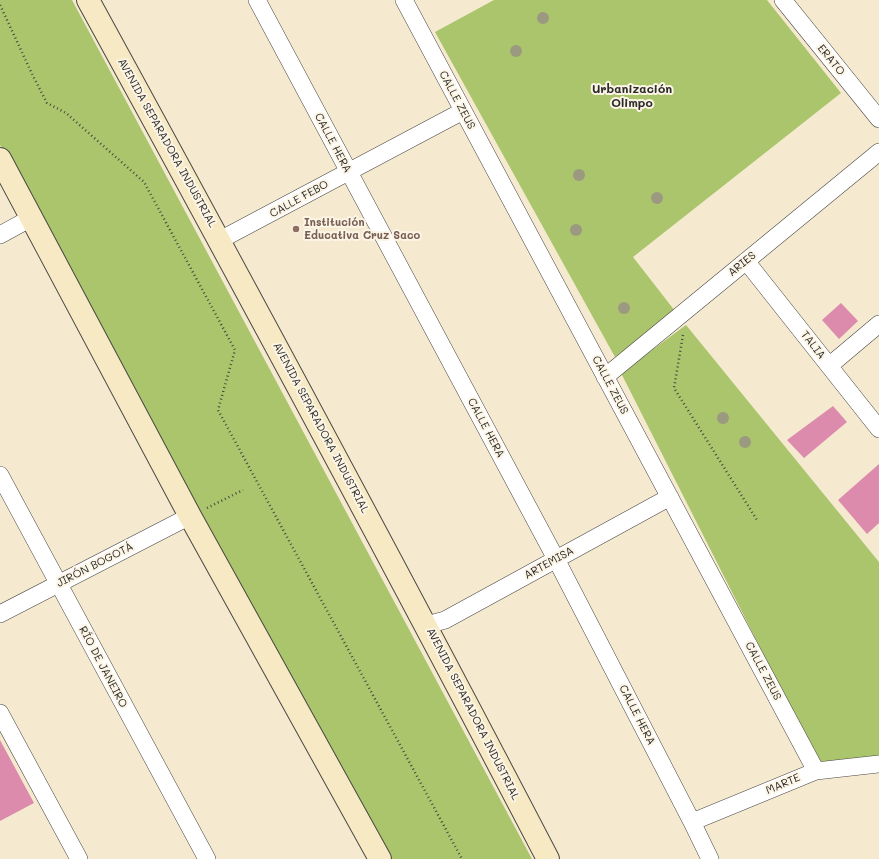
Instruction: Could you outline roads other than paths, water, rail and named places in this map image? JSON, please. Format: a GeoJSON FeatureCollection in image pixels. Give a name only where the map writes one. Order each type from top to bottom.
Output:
{"type":"FeatureCollection","features":[{"type":"Feature","properties":{"kind":"main road","name":"AVENIDA SEPARADORA INDUSTRIAL"},"geometry":{"type":"LineString","coordinates":[[88,0],[220,240],[427,625],[548,859]]}},
{"type":"Feature","properties":{"kind":"main road"},"geometry":{"type":"LineString","coordinates":[[0,159],[190,516],[380,859]]}},
{"type":"Feature","properties":{"kind":"street","name":"CALLE HERA"},"geometry":{"type":"LineString","coordinates":[[257,0],[556,559],[710,859]]}},
{"type":"Feature","properties":{"kind":"street","name":"CALLE ZEUS"},"geometry":{"type":"LineString","coordinates":[[404,0],[816,771]]}},
{"type":"Feature","properties":{"kind":"street","name":"ERATO"},"geometry":{"type":"LineString","coordinates":[[783,0],[879,119]]}},
{"type":"Feature","properties":{"kind":"street","name":"CALLE FEBO"},"geometry":{"type":"LineString","coordinates":[[220,240],[463,111]]}},
{"type":"Feature","properties":{"kind":"street","name":"ARIES"},"geometry":{"type":"LineString","coordinates":[[605,377],[879,152]]}},
{"type":"Feature","properties":{"kind":"street"},"geometry":{"type":"LineString","coordinates":[[0,235],[31,218]]}},
{"type":"Feature","properties":{"kind":"street","name":"TALIA"},"geometry":{"type":"LineString","coordinates":[[746,261],[879,429]]}},
{"type":"Feature","properties":{"kind":"street"},"geometry":{"type":"LineString","coordinates":[[829,366],[879,324]]}},
{"type":"Feature","properties":{"kind":"street","name":"RÍO DE JANEIRO"},"geometry":{"type":"LineString","coordinates":[[0,475],[207,859]]}},
{"type":"Feature","properties":{"kind":"street","name":"ARTEMISA"},"geometry":{"type":"LineString","coordinates":[[427,625],[445,620],[670,497]]}},
{"type":"Feature","properties":{"kind":"street","name":"JIRÓN BOGOTÁ"},"geometry":{"type":"LineString","coordinates":[[0,614],[190,516]]}},
{"type":"Feature","properties":{"kind":"street"},"geometry":{"type":"LineString","coordinates":[[0,713],[68,851],[79,859]]}},
{"type":"Feature","properties":{"kind":"street","name":"MARTE"},"geometry":{"type":"LineString","coordinates":[[692,822],[816,771],[879,764]]}},
{"type":"Feature","properties":{"kind":"place","name":"Institución Educativa Cruz Saco"},"geometry":{"type":"Point","coordinates":[296,229]}},
{"type":"Feature","properties":{"kind":"district","name":"Urbanización Olimpo"},"geometry":{"type":"Point","coordinates":[632,96]}}]}
